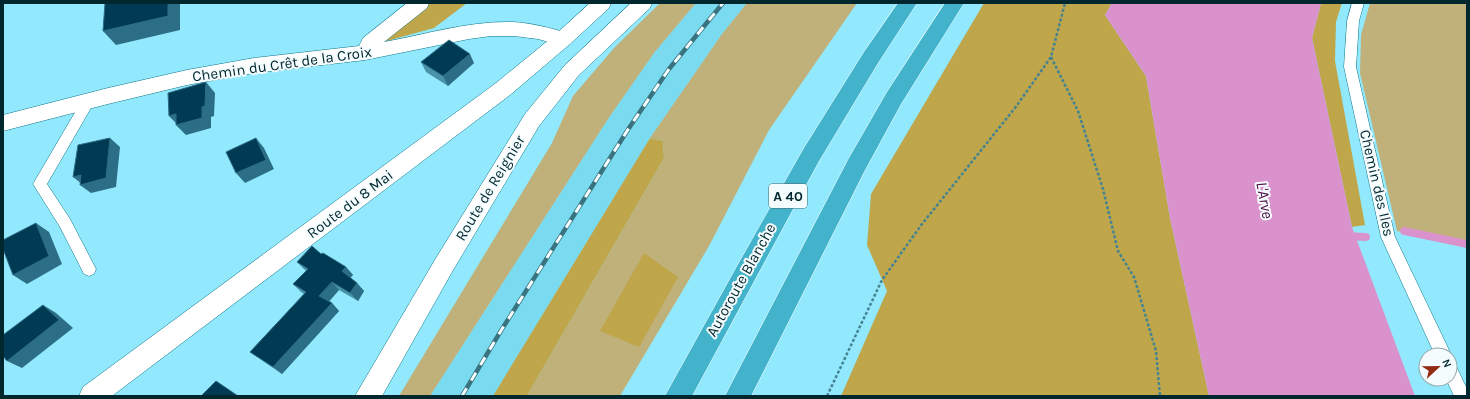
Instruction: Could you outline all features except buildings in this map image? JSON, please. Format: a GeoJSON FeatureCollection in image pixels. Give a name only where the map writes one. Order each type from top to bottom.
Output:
{"type":"FeatureCollection","features":[{"type":"Feature","properties":{"kind":"highway","name":"Autoroute Blanche"},"geometry":{"type":"LineString","coordinates":[[678,396],[780,210],[858,76],[908,3]]}},
{"type":"Feature","properties":{"kind":"highway"},"geometry":{"type":"LineString","coordinates":[[738,396],[857,164],[894,98],[955,3]]}},
{"type":"Feature","properties":{"kind":"main road"},"geometry":{"type":"LineString","coordinates":[[365,52],[370,43],[420,3]]}},
{"type":"Feature","properties":{"kind":"main road","name":"Route du 8 Mai"},"geometry":{"type":"LineString","coordinates":[[92,396],[503,89],[602,3]]}},
{"type":"Feature","properties":{"kind":"main road","name":"Route de Reignier"},"geometry":{"type":"LineString","coordinates":[[368,396],[444,265],[532,120],[572,70],[643,3]]}},
{"type":"Feature","properties":{"kind":"main road","name":"Chemin du Crêt de la Croix"},"geometry":{"type":"LineString","coordinates":[[3,123],[214,72],[394,48],[464,32],[494,28],[526,30],[562,39]]}},
{"type":"Feature","properties":{"kind":"lane","name":"Chemin des Iles"},"geometry":{"type":"LineString","coordinates":[[1358,3],[1352,28],[1350,67],[1388,237],[1439,347]]}},
{"type":"Feature","properties":{"kind":"lane"},"geometry":{"type":"LineString","coordinates":[[89,101],[40,184],[65,223],[89,269]]}},
{"type":"Feature","properties":{"kind":"path"},"geometry":{"type":"LineString","coordinates":[[827,396],[882,280],[922,224],[1015,108],[1052,57],[1065,3]]}},
{"type":"Feature","properties":{"kind":"path"},"geometry":{"type":"LineString","coordinates":[[1052,57],[1078,111],[1103,189],[1118,251],[1134,277],[1156,351],[1160,396]]}},
{"type":"Feature","properties":{"kind":"shaded area"},"geometry":{"type":"Polygon","coordinates":[[[431,3],[467,3],[434,28],[383,42],[431,3]]]}},
{"type":"Feature","properties":{"kind":"shaded area"},"geometry":{"type":"Polygon","coordinates":[[[660,3],[696,3],[654,53],[608,119],[430,396],[399,396],[552,143],[573,96],[614,48],[660,3]]]}},
{"type":"Feature","properties":{"kind":"shaded area"},"geometry":{"type":"Polygon","coordinates":[[[696,3],[747,3],[722,34],[650,138],[493,396],[430,396],[608,119],[654,53],[696,3]]]}},
{"type":"Feature","properties":{"kind":"shaded area"},"geometry":{"type":"Polygon","coordinates":[[[747,3],[857,3],[769,130],[709,246],[620,396],[527,396],[664,158],[663,141],[650,138],[722,34],[747,3]]]}},
{"type":"Feature","properties":{"kind":"shaded area"},"geometry":{"type":"Polygon","coordinates":[[[984,3],[1112,3],[1105,15],[1146,76],[1170,218],[1209,396],[841,396],[887,291],[867,245],[871,194],[984,3]]]}},
{"type":"Feature","properties":{"kind":"shaded area"},"geometry":{"type":"Polygon","coordinates":[[[1321,3],[1342,3],[1336,22],[1335,61],[1365,225],[1352,227],[1312,38],[1321,3]]]}},
{"type":"Feature","properties":{"kind":"shaded area"},"geometry":{"type":"Polygon","coordinates":[[[1370,3],[1467,3],[1467,248],[1436,239],[1397,231],[1360,73],[1361,35],[1370,3]]]}},
{"type":"Feature","properties":{"kind":"shaded area"},"geometry":{"type":"Polygon","coordinates":[[[650,138],[663,141],[664,158],[527,396],[493,396],[650,138]]]}},
{"type":"Feature","properties":{"kind":"shaded area"},"geometry":{"type":"Polygon","coordinates":[[[644,253],[678,277],[639,347],[600,331],[644,253]]]}},
{"type":"Feature","properties":{"kind":"water","name":"L'Arve"},"geometry":{"type":"Polygon","coordinates":[[[1112,3],[1321,3],[1312,38],[1352,227],[1415,396],[1209,396],[1170,218],[1146,76],[1105,15],[1112,3]]]}},
{"type":"Feature","properties":{"kind":"waterway"},"geometry":{"type":"LineString","coordinates":[[1404,231],[1467,244]]}},
{"type":"Feature","properties":{"kind":"waterway"},"geometry":{"type":"LineString","coordinates":[[1345,236],[1366,237]]}},
{"type":"Feature","properties":{"kind":"railway"},"geometry":{"type":"LineString","coordinates":[[462,396],[502,329],[629,128],[669,69],[723,3]]}}]}
